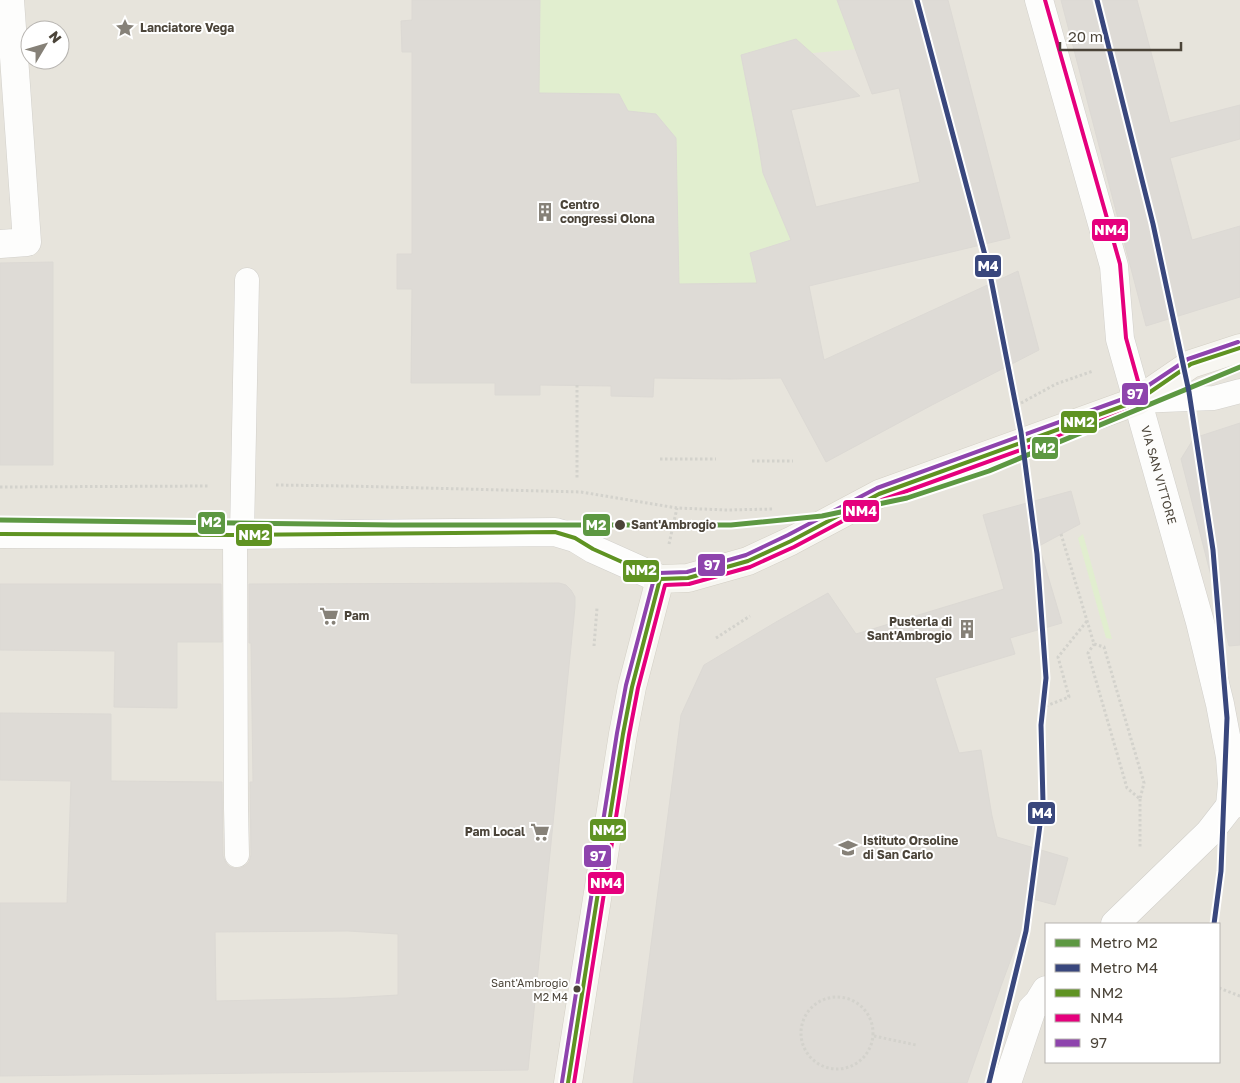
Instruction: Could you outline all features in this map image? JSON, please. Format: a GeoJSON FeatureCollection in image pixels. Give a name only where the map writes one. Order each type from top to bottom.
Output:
{"type":"FeatureCollection","features":[{"type":"Feature","properties":{"kind":"street"},"geometry":{"type":"LineString","coordinates":[[0,244],[27,242],[10,0]]}},
{"type":"Feature","properties":{"kind":"street","name":"VIA SAN VITTORE"},"geometry":{"type":"LineString","coordinates":[[1039,0],[1114,266],[1120,339],[1204,637],[1230,757],[1235,804]]}},
{"type":"Feature","properties":{"kind":"street"},"geometry":{"type":"LineString","coordinates":[[0,534],[239,535],[555,532],[575,538],[593,549],[660,579],[688,578],[748,561],[791,542],[879,494],[1138,401],[1191,364],[1240,348]]}},
{"type":"Feature","properties":{"kind":"street"},"geometry":{"type":"LineString","coordinates":[[568,1083],[623,734],[632,687],[660,579]]}},
{"type":"Feature","properties":{"kind":"street"},"geometry":{"type":"LineString","coordinates":[[1116,923],[1209,833],[1235,804]]}},
{"type":"Feature","properties":{"kind":"street"},"geometry":{"type":"LineString","coordinates":[[1007,1083],[1032,1009],[1042,996]]}},
{"type":"Feature","properties":{"kind":"lane"},"geometry":{"type":"LineString","coordinates":[[237,855],[239,535],[247,280]]}},
{"type":"Feature","properties":{"kind":"lane"},"geometry":{"type":"LineString","coordinates":[[1138,401],[1214,398],[1240,391]]}},
{"type":"Feature","properties":{"kind":"path"},"geometry":{"type":"LineString","coordinates":[[577,385],[577,478]]}},
{"type":"Feature","properties":{"kind":"path"},"geometry":{"type":"LineString","coordinates":[[660,459],[716,459]]}},
{"type":"Feature","properties":{"kind":"path"},"geometry":{"type":"LineString","coordinates":[[752,461],[794,461]]}},
{"type":"Feature","properties":{"kind":"path"},"geometry":{"type":"LineString","coordinates":[[0,487],[144,486]]}},
{"type":"Feature","properties":{"kind":"path"},"geometry":{"type":"LineString","coordinates":[[271,486],[581,492],[677,508]]}},
{"type":"Feature","properties":{"kind":"path"},"geometry":{"type":"LineString","coordinates":[[1061,534],[1094,644],[1088,653],[1128,788],[1140,799]]}},
{"type":"Feature","properties":{"kind":"path"},"geometry":{"type":"LineString","coordinates":[[594,646],[597,608]]}},
{"type":"Feature","properties":{"kind":"path"},"geometry":{"type":"LineString","coordinates":[[716,638],[750,616]]}},
{"type":"Feature","properties":{"kind":"path"},"geometry":{"type":"LineString","coordinates":[[1041,708],[1069,697],[1058,657],[1088,621]]}},
{"type":"Feature","properties":{"kind":"path"},"geometry":{"type":"LineString","coordinates":[[1094,644],[1104,647],[1144,783],[1140,799],[1140,852]]}},
{"type":"Feature","properties":{"kind":"path"},"geometry":{"type":"LineString","coordinates":[[1220,988],[1240,996]]}},
{"type":"Feature","properties":{"kind":"path"},"geometry":{"type":"LineString","coordinates":[[839,996],[850,998],[860,1004],[867,1012],[873,1024],[874,1036],[871,1048],[864,1059],[853,1066],[841,1070],[829,1069],[817,1064],[808,1055],[802,1043],[801,1030],[803,1020],[817,1002],[839,996]]}},
{"type":"Feature","properties":{"kind":"path"},"geometry":{"type":"LineString","coordinates":[[874,1036],[916,1045]]}},
{"type":"Feature","properties":{"kind":"shaded area"},"geometry":{"type":"Polygon","coordinates":[[[0,0],[1240,0],[1240,1083],[0,1083],[0,0]]]}},
{"type":"Feature","properties":{"kind":"green space"},"geometry":{"type":"Polygon","coordinates":[[[540,0],[845,0],[858,49],[802,54],[796,39],[741,56],[763,173],[791,240],[750,253],[758,286],[679,284],[676,138],[656,114],[628,111],[619,94],[539,93],[540,0]]]}},
{"type":"Feature","properties":{"kind":"green space"},"geometry":{"type":"Polygon","coordinates":[[[1083,534],[1112,639],[1106,638],[1078,538],[1083,534]]]}},
{"type":"Feature","properties":{"kind":"building"},"geometry":{"type":"Polygon","coordinates":[[[412,0],[540,0],[539,93],[619,94],[628,111],[656,114],[676,138],[679,284],[757,283],[750,253],[791,240],[763,173],[741,55],[796,39],[860,96],[791,110],[816,207],[920,182],[899,88],[872,94],[837,0],[948,0],[1010,238],[809,286],[824,360],[1018,271],[1039,350],[826,462],[781,378],[654,378],[653,397],[611,396],[611,386],[540,385],[540,395],[495,395],[495,383],[411,383],[412,289],[397,289],[397,254],[412,254],[412,52],[402,52],[401,21],[412,20],[412,0]]]}},
{"type":"Feature","properties":{"kind":"building"},"geometry":{"type":"Polygon","coordinates":[[[1061,0],[1137,0],[1170,123],[1240,105],[1240,139],[1170,158],[1192,240],[1240,226],[1240,297],[1146,326],[1061,0]]]}},
{"type":"Feature","properties":{"kind":"building"},"geometry":{"type":"Polygon","coordinates":[[[53,262],[53,465],[0,465],[0,263],[53,262]]]}},
{"type":"Feature","properties":{"kind":"building"},"geometry":{"type":"Polygon","coordinates":[[[1240,423],[1240,645],[1229,646],[1181,459],[1194,438],[1240,423]]]}},
{"type":"Feature","properties":{"kind":"building","name":"Istituto Orsoline di San Carlo"},"geometry":{"type":"Polygon","coordinates":[[[1071,491],[1080,524],[1039,546],[1062,623],[1010,638],[1015,654],[935,678],[959,753],[981,750],[997,837],[1068,858],[1055,905],[1033,899],[967,1083],[633,1083],[681,715],[704,665],[828,593],[856,634],[1004,589],[983,515],[1071,491]]]}},
{"type":"Feature","properties":{"kind":"building"},"geometry":{"type":"Polygon","coordinates":[[[559,583],[566,585],[571,590],[575,597],[575,607],[528,1070],[0,1076],[0,903],[67,903],[71,781],[0,780],[0,713],[111,714],[111,781],[222,782],[223,856],[230,867],[238,869],[245,866],[249,862],[251,855],[250,782],[253,782],[249,584],[559,583]],[[348,931],[215,932],[216,1001],[398,995],[398,934],[348,931]]]}},
{"type":"Feature","properties":{"kind":"building"},"geometry":{"type":"Polygon","coordinates":[[[0,584],[221,584],[222,642],[177,642],[177,708],[114,707],[115,651],[0,650],[0,584]]]}},
{"type":"Feature","properties":{"kind":"metro line","name":"M4"},"geometry":{"type":"LineString","coordinates":[[917,0],[990,274],[1021,432],[1037,554],[1046,678],[1041,725],[1043,802],[1026,931],[989,1083]]}},
{"type":"Feature","properties":{"kind":"metro line","name":"M4"},"geometry":{"type":"LineString","coordinates":[[1097,0],[1153,224],[1189,392],[1213,550],[1227,718],[1221,871],[1214,923]]}},
{"type":"Feature","properties":{"kind":"metro line","name":"M2"},"geometry":{"type":"LineString","coordinates":[[0,520],[393,525],[731,525],[822,516],[907,498],[989,471],[1240,367]]}},
{"type":"Feature","properties":{"kind":"transit line","name":"NM4"},"geometry":{"type":"LineString","coordinates":[[574,1083],[629,735],[638,688],[665,585],[689,584],[750,567],[794,547],[882,500],[1143,404],[1126,338],[1120,264],[1045,0]]}},
{"type":"Feature","properties":{"kind":"transit line","name":"97"},"geometry":{"type":"LineString","coordinates":[[562,1082],[617,733],[626,685],[655,575],[659,573],[687,572],[746,555],[877,488],[1134,395],[1188,359],[1238,342]]}},
{"type":"Feature","properties":{"kind":"transit line","name":"NM2"},"geometry":{"type":"LineString","coordinates":[[0,534],[235,535],[555,532],[575,538],[593,549],[660,579],[688,578],[748,561],[791,541],[879,494],[1137,401],[1191,364],[1240,348]]}},
{"type":"Feature","properties":{"kind":"transit line","name":"NM2"},"geometry":{"type":"LineString","coordinates":[[568,1083],[623,734],[632,687],[660,579]]}},
{"type":"Feature","properties":{"kind":"place","name":"Lanciatore Vega"},"geometry":{"type":"Point","coordinates":[125,28]}},
{"type":"Feature","properties":{"kind":"place","name":"Centro congressi Olona"},"geometry":{"type":"Point","coordinates":[545,212]}},
{"type":"Feature","properties":{"kind":"place","name":"Sant'Ambrogio"},"geometry":{"type":"Point","coordinates":[620,525]}},
{"type":"Feature","properties":{"kind":"place","name":"Pam"},"geometry":{"type":"Point","coordinates":[329,616]}},
{"type":"Feature","properties":{"kind":"place","name":"Pusterla di Sant'Ambrogio"},"geometry":{"type":"Point","coordinates":[967,629]}},
{"type":"Feature","properties":{"kind":"place","name":"Pam Local"},"geometry":{"type":"Point","coordinates":[540,832]}},
{"type":"Feature","properties":{"kind":"place","name":"Istituto Orsoline di San Carlo"},"geometry":{"type":"Point","coordinates":[848,848]}},
{"type":"Feature","properties":{"kind":"place","name":"Sant'Ambrogio M2 M4"},"geometry":{"type":"Point","coordinates":[577,989]}}]}
